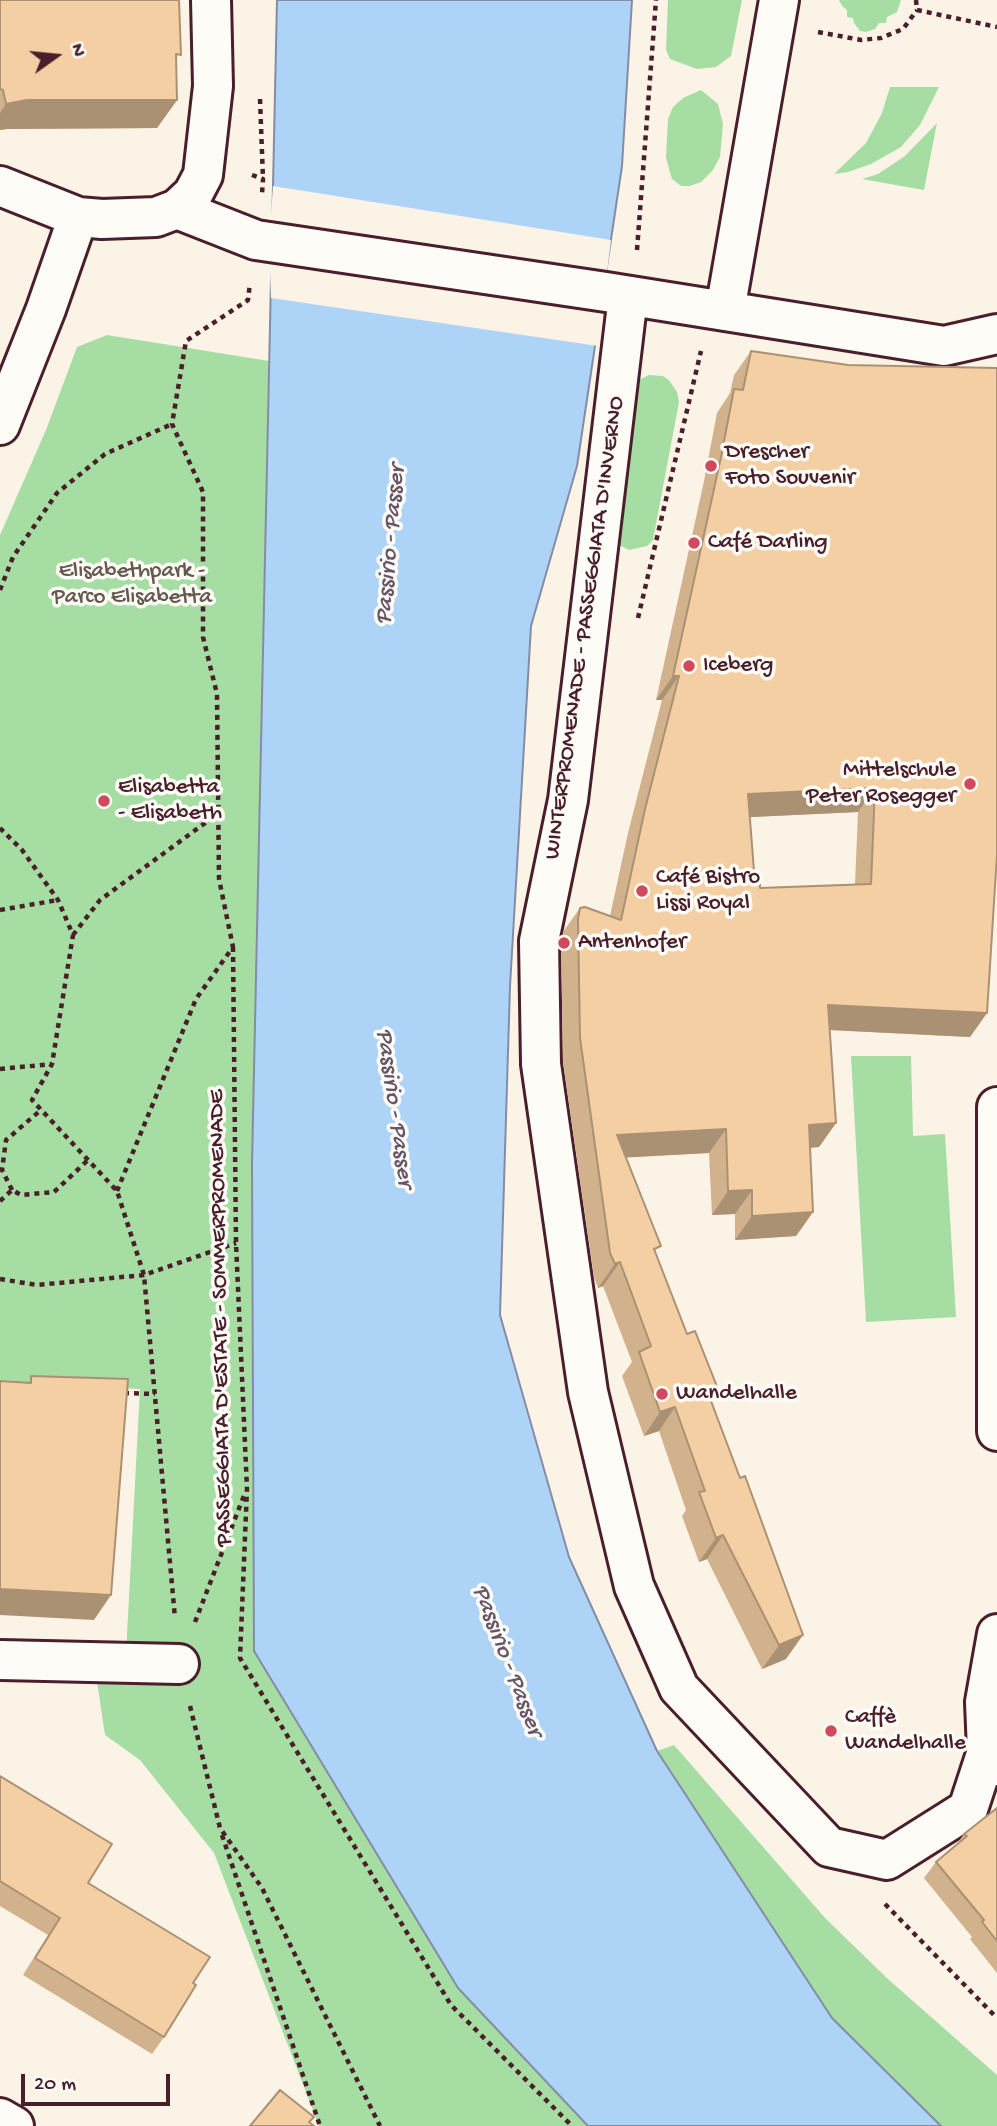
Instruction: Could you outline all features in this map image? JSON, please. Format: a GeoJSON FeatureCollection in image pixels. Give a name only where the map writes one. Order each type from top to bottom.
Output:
{"type":"FeatureCollection","features":[{"type":"Feature","properties":{"kind":"street"},"geometry":{"type":"LineString","coordinates":[[0,186],[78,217],[134,219],[156,217],[177,209],[193,194],[203,175],[206,157],[213,86],[211,0]]}},
{"type":"Feature","properties":{"kind":"street"},"geometry":{"type":"LineString","coordinates":[[718,310],[777,12]]}},
{"type":"Feature","properties":{"kind":"street"},"geometry":{"type":"LineString","coordinates":[[177,209],[263,242],[944,346],[997,334]]}},
{"type":"Feature","properties":{"kind":"street"},"geometry":{"type":"LineString","coordinates":[[0,425],[46,309],[78,217]]}},
{"type":"Feature","properties":{"kind":"street","name":"WINTERPROMENADE - PASSEGGIATA D'INVERNO"},"geometry":{"type":"LineString","coordinates":[[623,295],[570,786],[539,941],[541,1064],[588,1392],[634,1586],[679,1688],[829,1847]]}},
{"type":"Feature","properties":{"kind":"street"},"geometry":{"type":"LineString","coordinates":[[997,1107],[997,1431]]}},
{"type":"Feature","properties":{"kind":"street"},"geometry":{"type":"LineString","coordinates":[[829,1847],[887,1860],[968,1809],[992,1759],[985,1702],[997,1634]]}},
{"type":"Feature","properties":{"kind":"street"},"geometry":{"type":"LineString","coordinates":[[0,1660],[179,1664]]}},
{"type":"Feature","properties":{"kind":"street"},"geometry":{"type":"LineString","coordinates":[[0,2118],[13,2126]]}},
{"type":"Feature","properties":{"kind":"path"},"geometry":{"type":"LineString","coordinates":[[623,295],[656,0]]}},
{"type":"Feature","properties":{"kind":"path"},"geometry":{"type":"LineString","coordinates":[[777,12],[861,40],[881,38],[903,29],[917,10],[916,0]]}},
{"type":"Feature","properties":{"kind":"path"},"geometry":{"type":"LineString","coordinates":[[917,10],[997,27]]}},
{"type":"Feature","properties":{"kind":"path"},"geometry":{"type":"LineString","coordinates":[[252,175],[263,179],[263,187]]}},
{"type":"Feature","properties":{"kind":"path"},"geometry":{"type":"LineString","coordinates":[[0,590],[13,557],[57,493],[105,453],[172,424],[186,341],[248,300]]}},
{"type":"Feature","properties":{"kind":"path"},"geometry":{"type":"LineString","coordinates":[[636,629],[718,310]]}},
{"type":"Feature","properties":{"kind":"path","name":"PASSEGGIATA D'ESTATE - SOMMERPROMENADE"},"geometry":{"type":"LineString","coordinates":[[172,424],[203,492],[204,637],[217,694],[219,879],[233,947],[236,1243],[247,1489],[240,1658],[452,2005],[572,2126]]}},
{"type":"Feature","properties":{"kind":"path"},"geometry":{"type":"LineString","coordinates":[[217,815],[100,900],[73,935],[52,1064],[32,1100],[117,1191],[144,1275],[179,1664],[220,1828],[320,2126]]}},
{"type":"Feature","properties":{"kind":"path"},"geometry":{"type":"LineString","coordinates":[[0,828],[22,850],[58,900],[73,935]]}},
{"type":"Feature","properties":{"kind":"path"},"geometry":{"type":"LineString","coordinates":[[0,910],[58,900]]}},
{"type":"Feature","properties":{"kind":"path"},"geometry":{"type":"LineString","coordinates":[[117,1191],[195,999],[233,947]]}},
{"type":"Feature","properties":{"kind":"path"},"geometry":{"type":"LineString","coordinates":[[0,1069],[52,1064]]}},
{"type":"Feature","properties":{"kind":"path"},"geometry":{"type":"LineString","coordinates":[[42,1110],[6,1140],[2,1170],[12,1190],[21,1195],[54,1192],[88,1160]]}},
{"type":"Feature","properties":{"kind":"path"},"geometry":{"type":"LineString","coordinates":[[0,1201],[12,1190]]}},
{"type":"Feature","properties":{"kind":"path"},"geometry":{"type":"LineString","coordinates":[[0,1279],[37,1285],[144,1275],[236,1243]]}},
{"type":"Feature","properties":{"kind":"path"},"geometry":{"type":"LineString","coordinates":[[116,1393],[155,1394]]}},
{"type":"Feature","properties":{"kind":"path"},"geometry":{"type":"LineString","coordinates":[[179,1664],[247,1489]]}},
{"type":"Feature","properties":{"kind":"path"},"geometry":{"type":"LineString","coordinates":[[220,1828],[262,1888],[380,2126]]}},
{"type":"Feature","properties":{"kind":"path"},"geometry":{"type":"LineString","coordinates":[[829,1847],[997,2018]]}},
{"type":"Feature","properties":{"kind":"green space"},"geometry":{"type":"Polygon","coordinates":[[[668,0],[742,0],[731,56],[716,67],[697,69],[670,59],[666,50],[668,0]]]}},
{"type":"Feature","properties":{"kind":"green space"},"geometry":{"type":"Polygon","coordinates":[[[839,0],[901,0],[897,12],[887,17],[886,23],[879,23],[875,29],[866,32],[860,31],[853,18],[847,17],[847,10],[839,0]]]}},
{"type":"Feature","properties":{"kind":"green space"},"geometry":{"type":"Polygon","coordinates":[[[890,87],[939,87],[920,125],[901,147],[871,164],[834,174],[866,143],[882,113],[890,87]]]}},
{"type":"Feature","properties":{"kind":"green space"},"geometry":{"type":"Polygon","coordinates":[[[701,90],[718,104],[723,124],[720,157],[713,170],[701,182],[681,186],[672,179],[666,158],[668,119],[673,107],[683,98],[701,90]]]}},
{"type":"Feature","properties":{"kind":"green space"},"geometry":{"type":"Polygon","coordinates":[[[937,123],[924,190],[862,179],[878,174],[905,156],[937,123]]]}},
{"type":"Feature","properties":{"kind":"green space","name":"Elisabethpark - Parco Elisabetta"},"geometry":{"type":"Polygon","coordinates":[[[107,335],[269,361],[252,1163],[254,1651],[458,1988],[588,2126],[319,2126],[214,1853],[140,1760],[105,1735],[93,1655],[126,1654],[140,1389],[0,1382],[0,535],[46,430],[77,347],[107,335]]]}},
{"type":"Feature","properties":{"kind":"green space"},"geometry":{"type":"Polygon","coordinates":[[[649,375],[663,376],[669,380],[677,392],[679,402],[653,540],[647,546],[629,550],[619,545],[613,537],[633,391],[637,381],[649,375]]]}},
{"type":"Feature","properties":{"kind":"green space"},"geometry":{"type":"Polygon","coordinates":[[[851,1056],[911,1056],[913,1136],[945,1134],[956,1317],[866,1322],[851,1056]]]}},
{"type":"Feature","properties":{"kind":"green space"},"geometry":{"type":"Polygon","coordinates":[[[674,1745],[826,1919],[889,1980],[997,2075],[997,2126],[941,2126],[832,2018],[657,1751],[674,1745]]]}},
{"type":"Feature","properties":{"kind":"water","name":"Passirio - Passer"},"geometry":{"type":"Polygon","coordinates":[[[277,0],[632,0],[622,166],[577,466],[531,626],[510,986],[500,1315],[569,1557],[657,1751],[832,2018],[941,2126],[588,2126],[458,1988],[254,1651],[252,1163],[277,0]]]}},
{"type":"Feature","properties":{"kind":"pier"},"geometry":{"type":"Polygon","coordinates":[[[273,186],[611,240],[598,346],[271,298],[269,243],[273,186]]]}},
{"type":"Feature","properties":{"kind":"building"},"geometry":{"type":"Polygon","coordinates":[[[0,0],[179,0],[181,55],[176,54],[177,100],[27,100],[6,104],[3,90],[0,89],[0,0]]]}},
{"type":"Feature","properties":{"kind":"building"},"geometry":{"type":"Polygon","coordinates":[[[751,351],[848,365],[997,368],[997,855],[987,1013],[828,1005],[836,1123],[809,1125],[813,1212],[752,1216],[752,1190],[728,1191],[726,1129],[617,1135],[661,1246],[654,1249],[687,1334],[695,1331],[718,1389],[708,1393],[740,1478],[745,1476],[803,1635],[779,1645],[723,1535],[716,1538],[699,1492],[705,1491],[675,1407],[660,1412],[639,1352],[651,1346],[620,1262],[615,1264],[610,1253],[580,1038],[580,908],[585,907],[621,920],[645,809],[679,676],[673,676],[734,389],[743,390],[751,351]],[[875,788],[748,794],[755,884],[760,884],[760,888],[871,884],[875,788]]]}},
{"type":"Feature","properties":{"kind":"building"},"geometry":{"type":"Polygon","coordinates":[[[31,1376],[128,1379],[111,1595],[0,1589],[0,1381],[31,1383],[31,1376]]]}},
{"type":"Feature","properties":{"kind":"building"},"geometry":{"type":"Polygon","coordinates":[[[0,1776],[112,1844],[88,1883],[210,1957],[164,2037],[35,1958],[60,1918],[0,1881],[0,1776]]]}},
{"type":"Feature","properties":{"kind":"building"},"geometry":{"type":"Polygon","coordinates":[[[997,1808],[997,1941],[982,1922],[984,1920],[936,1862],[967,1836],[964,1834],[997,1808]]]}},
{"type":"Feature","properties":{"kind":"building"},"geometry":{"type":"Polygon","coordinates":[[[280,2090],[314,2117],[309,2122],[314,2126],[250,2126],[280,2090]]]}},
{"type":"Feature","properties":{"kind":"place","name":"Drescher Foto Souvenir"},"geometry":{"type":"Point","coordinates":[711,466]}},
{"type":"Feature","properties":{"kind":"place","name":"Café Darling"},"geometry":{"type":"Point","coordinates":[694,543]}},
{"type":"Feature","properties":{"kind":"place","name":"Iceberg"},"geometry":{"type":"Point","coordinates":[689,666]}},
{"type":"Feature","properties":{"kind":"place","name":"Mittelschule Peter Rosegger"},"geometry":{"type":"Point","coordinates":[970,784]}},
{"type":"Feature","properties":{"kind":"place","name":"Elisabetta - Elisabeth"},"geometry":{"type":"Point","coordinates":[104,801]}},
{"type":"Feature","properties":{"kind":"place","name":"Café Bistro Lissi Royal"},"geometry":{"type":"Point","coordinates":[642,891]}},
{"type":"Feature","properties":{"kind":"place","name":"Antenhofer"},"geometry":{"type":"Point","coordinates":[564,943]}},
{"type":"Feature","properties":{"kind":"place","name":"Wandelhalle"},"geometry":{"type":"Point","coordinates":[662,1394]}},
{"type":"Feature","properties":{"kind":"place","name":"Caffè Wandelhalle"},"geometry":{"type":"Point","coordinates":[831,1731]}}]}
